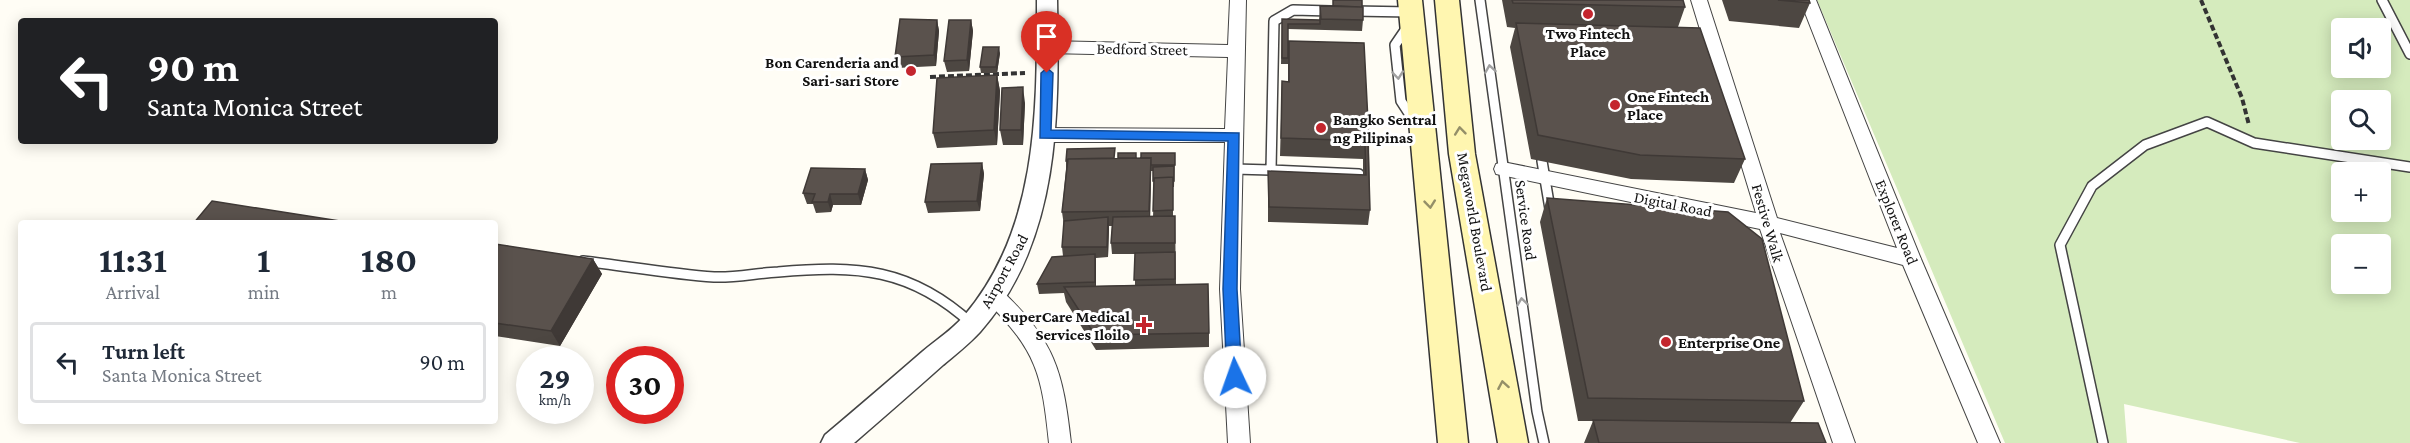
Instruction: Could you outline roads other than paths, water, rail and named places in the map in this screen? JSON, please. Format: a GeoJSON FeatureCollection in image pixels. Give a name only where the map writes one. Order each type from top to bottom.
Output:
{"type":"FeatureCollection","features":[{"type":"Feature","properties":{"kind":"main road","name":"Megaworld Boulevard"},"geometry":{"type":"LineString","coordinates":[[1447,0],[1462,154],[1513,443]]}},
{"type":"Feature","properties":{"kind":"main road"},"geometry":{"type":"LineString","coordinates":[[1410,11],[1453,443]]}},
{"type":"Feature","properties":{"kind":"street","name":"Airport Road"},"geometry":{"type":"LineString","coordinates":[[835,443],[972,324],[994,296],[1030,224],[1044,135],[1047,0]]}},
{"type":"Feature","properties":{"kind":"street"},"geometry":{"type":"LineString","coordinates":[[1238,0],[1230,289],[1239,443]]}},
{"type":"Feature","properties":{"kind":"street","name":"Festive Walk"},"geometry":{"type":"LineString","coordinates":[[1699,0],[1773,245],[1844,443]]}},
{"type":"Feature","properties":{"kind":"street","name":"Explorer Road"},"geometry":{"type":"LineString","coordinates":[[1808,0],[1911,259],[1989,443]]}},
{"type":"Feature","properties":{"kind":"street","name":"Bedford Street"},"geometry":{"type":"LineString","coordinates":[[1047,47],[1237,51]]}},
{"type":"Feature","properties":{"kind":"street"},"geometry":{"type":"LineString","coordinates":[[1044,135],[1235,136]]}},
{"type":"Feature","properties":{"kind":"street","name":"Digital Road"},"geometry":{"type":"LineString","coordinates":[[1503,169],[1544,170],[1911,259]]}},
{"type":"Feature","properties":{"kind":"street"},"geometry":{"type":"LineString","coordinates":[[994,296],[1022,322],[1043,353],[1055,391],[1060,443]]}},
{"type":"Feature","properties":{"kind":"lane","name":"Service Road"},"geometry":{"type":"LineString","coordinates":[[1480,0],[1544,443]]}},
{"type":"Feature","properties":{"kind":"lane"},"geometry":{"type":"LineString","coordinates":[[2382,0],[2410,54]]}},
{"type":"Feature","properties":{"kind":"lane"},"geometry":{"type":"LineString","coordinates":[[1271,170],[1274,21],[1279,14],[1289,10],[1410,11]]}},
{"type":"Feature","properties":{"kind":"lane"},"geometry":{"type":"LineString","coordinates":[[2103,443],[2060,245],[2091,186],[2145,145],[2207,122],[2254,143],[2410,167]]}},
{"type":"Feature","properties":{"kind":"lane"},"geometry":{"type":"LineString","coordinates":[[1234,169],[1359,174]]}},
{"type":"Feature","properties":{"kind":"lane"},"geometry":{"type":"LineString","coordinates":[[1544,170],[1552,223]]}},
{"type":"Feature","properties":{"kind":"lane"},"geometry":{"type":"LineString","coordinates":[[577,260],[716,277],[821,268],[880,273],[927,289],[948,302],[972,324]]}},
{"type":"Feature","properties":{"kind":"place","name":"Two Fintech Place"},"geometry":{"type":"Point","coordinates":[1588,14]}},
{"type":"Feature","properties":{"kind":"place","name":"Bon Carenderia and Sari-sari Store"},"geometry":{"type":"Point","coordinates":[911,71]}},
{"type":"Feature","properties":{"kind":"place","name":"One Fintech Place"},"geometry":{"type":"Point","coordinates":[1615,105]}},
{"type":"Feature","properties":{"kind":"place","name":"Bangko Sentral ng Pilipinas"},"geometry":{"type":"Point","coordinates":[1321,128]}},
{"type":"Feature","properties":{"kind":"place","name":"SuperCare Medical Services Iloilo"},"geometry":{"type":"Point","coordinates":[1144,325]}},
{"type":"Feature","properties":{"kind":"place","name":"Enterprise One"},"geometry":{"type":"Point","coordinates":[1666,342]}}]}
